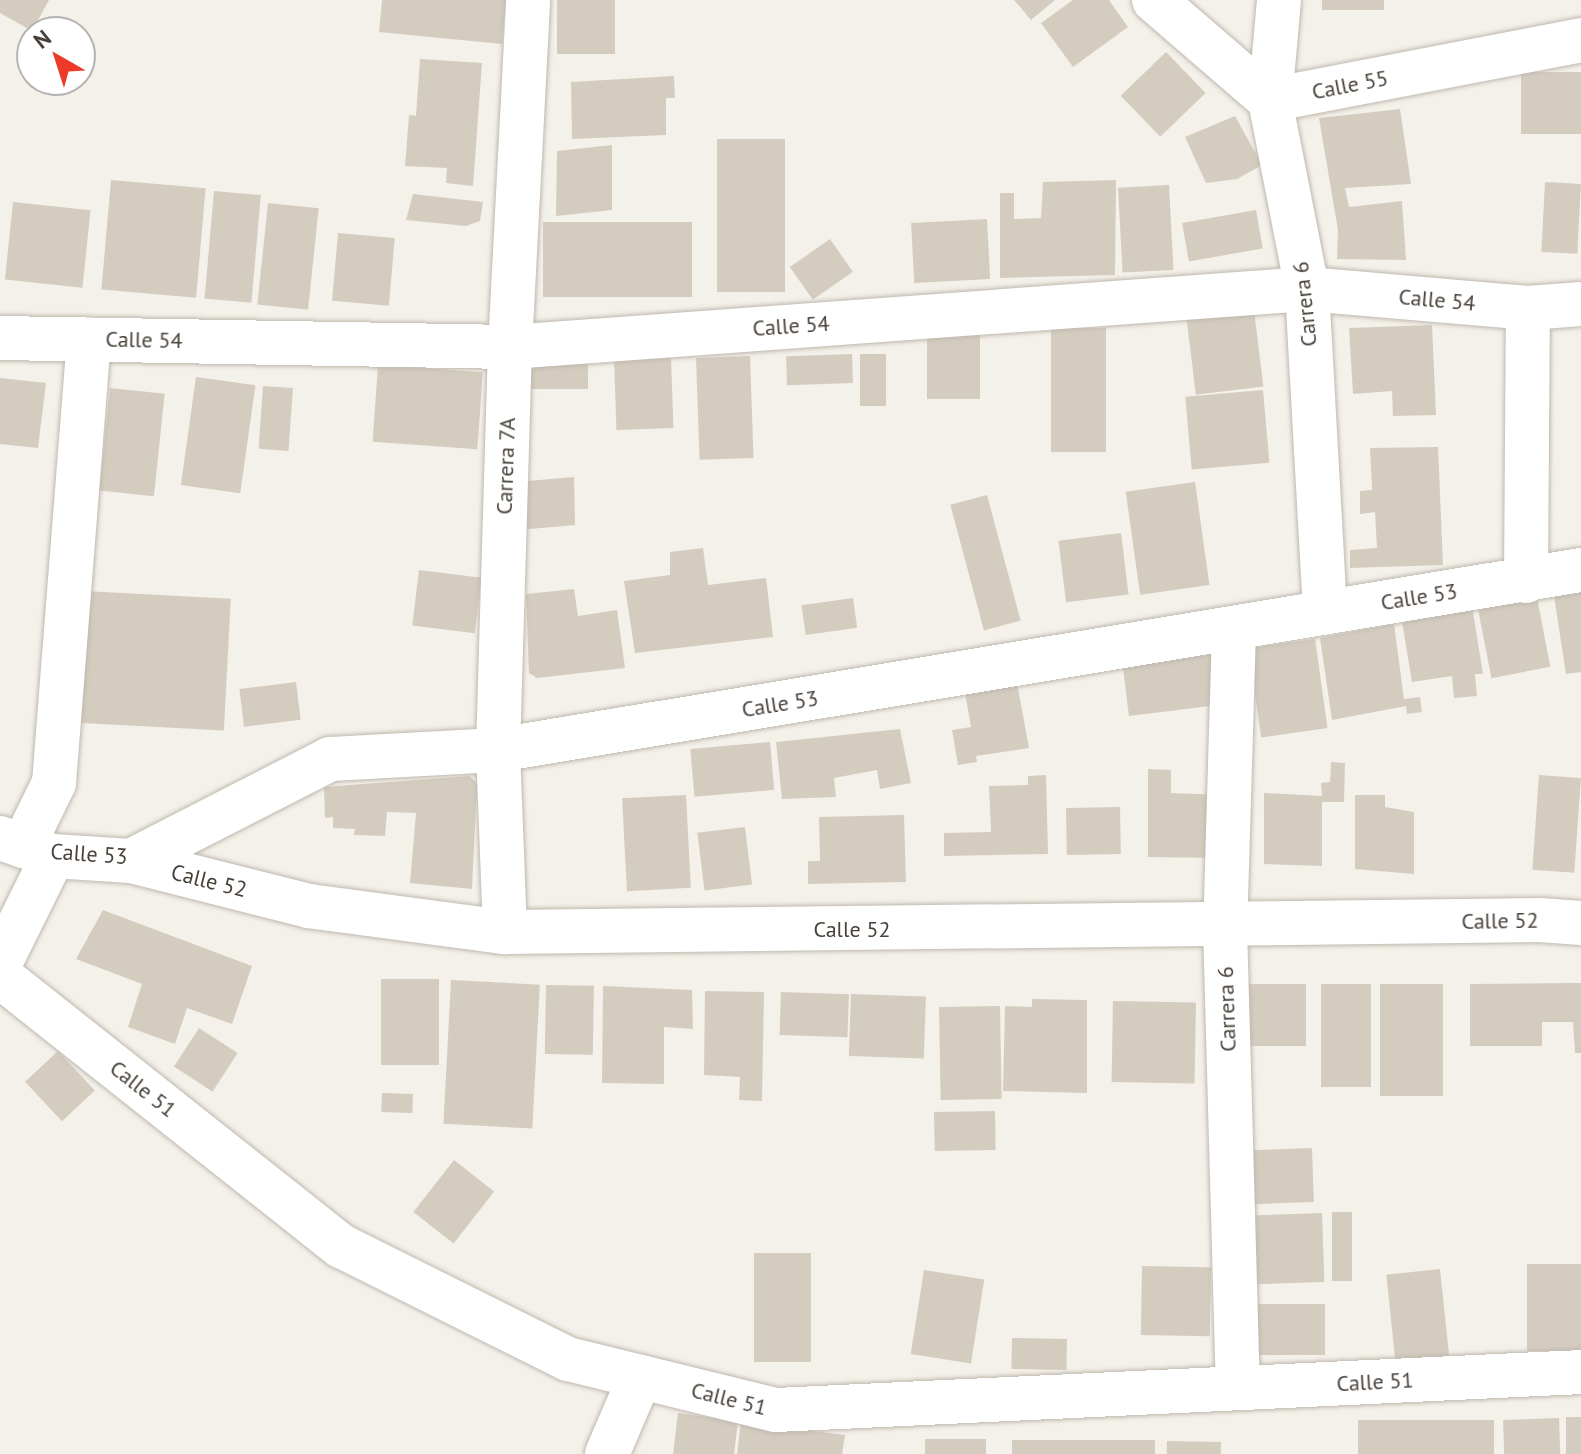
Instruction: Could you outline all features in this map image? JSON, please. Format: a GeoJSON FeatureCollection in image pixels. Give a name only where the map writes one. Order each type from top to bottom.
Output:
{"type":"FeatureCollection","features":[{"type":"Feature","properties":{"kind":"street","name":"Carrera 7A"},"geometry":{"type":"LineString","coordinates":[[505,932],[498,750],[510,347],[528,0]]}},
{"type":"Feature","properties":{"kind":"street"},"geometry":{"type":"LineString","coordinates":[[1154,0],[1270,100]]}},
{"type":"Feature","properties":{"kind":"street","name":"Carrera 6"},"geometry":{"type":"LineString","coordinates":[[1279,0],[1270,100],[1307,289],[1325,612]]}},
{"type":"Feature","properties":{"kind":"street","name":"Calle 55"},"geometry":{"type":"LineString","coordinates":[[1270,100],[1581,40]]}},
{"type":"Feature","properties":{"kind":"street","name":"Calle 54"},"geometry":{"type":"LineString","coordinates":[[0,338],[510,347],[1307,289],[1528,308],[1581,304]]}},
{"type":"Feature","properties":{"kind":"street"},"geometry":{"type":"LineString","coordinates":[[1526,581],[1528,308]]}},
{"type":"Feature","properties":{"kind":"street"},"geometry":{"type":"LineString","coordinates":[[0,963],[25,846],[54,783],[89,339]]}},
{"type":"Feature","properties":{"kind":"street","name":"Calle 53"},"geometry":{"type":"LineString","coordinates":[[25,846],[131,861],[330,759],[498,750],[1581,570]]}},
{"type":"Feature","properties":{"kind":"street","name":"Carrera 6"},"geometry":{"type":"LineString","coordinates":[[1234,630],[1225,927],[1238,1388]]}},
{"type":"Feature","properties":{"kind":"street","name":"Calle 52"},"geometry":{"type":"LineString","coordinates":[[131,861],[309,906],[505,932],[1225,927],[1540,920],[1581,923]]}},
{"type":"Feature","properties":{"kind":"street","name":"Calle 51"},"geometry":{"type":"LineString","coordinates":[[0,976],[341,1246],[568,1359],[776,1410],[1581,1372]]}},
{"type":"Feature","properties":{"kind":"street"},"geometry":{"type":"LineString","coordinates":[[607,1454],[640,1377]]}},
{"type":"Feature","properties":{"kind":"building"},"geometry":{"type":"Polygon","coordinates":[[[0,0],[49,0],[40,16],[16,16],[16,22],[0,13],[0,0]]]}},
{"type":"Feature","properties":{"kind":"building"},"geometry":{"type":"Polygon","coordinates":[[[382,0],[506,0],[502,44],[379,32],[382,0]]]}},
{"type":"Feature","properties":{"kind":"building"},"geometry":{"type":"Polygon","coordinates":[[[557,0],[615,0],[615,54],[557,54],[557,0]]]}},
{"type":"Feature","properties":{"kind":"building"},"geometry":{"type":"Polygon","coordinates":[[[1014,0],[1055,0],[1031,20],[1014,0]]]}},
{"type":"Feature","properties":{"kind":"building"},"geometry":{"type":"Polygon","coordinates":[[[1073,0],[1109,0],[1128,27],[1073,67],[1041,23],[1073,0]]]}},
{"type":"Feature","properties":{"kind":"building"},"geometry":{"type":"Polygon","coordinates":[[[1322,0],[1384,0],[1384,10],[1322,10],[1322,0]]]}},
{"type":"Feature","properties":{"kind":"building"},"geometry":{"type":"Polygon","coordinates":[[[1166,52],[1206,93],[1160,137],[1121,96],[1166,52]]]}},
{"type":"Feature","properties":{"kind":"building"},"geometry":{"type":"Polygon","coordinates":[[[420,59],[482,63],[473,186],[446,183],[447,168],[405,166],[409,115],[416,116],[420,59]]]}},
{"type":"Feature","properties":{"kind":"building"},"geometry":{"type":"Polygon","coordinates":[[[1521,72],[1581,72],[1581,134],[1521,134],[1521,72]]]}},
{"type":"Feature","properties":{"kind":"building"},"geometry":{"type":"Polygon","coordinates":[[[674,76],[675,98],[666,98],[666,135],[572,139],[571,82],[674,76]]]}},
{"type":"Feature","properties":{"kind":"building"},"geometry":{"type":"Polygon","coordinates":[[[1400,109],[1411,184],[1345,188],[1349,207],[1402,201],[1406,260],[1337,259],[1338,230],[1319,118],[1400,109]]]}},
{"type":"Feature","properties":{"kind":"building"},"geometry":{"type":"Polygon","coordinates":[[[1235,116],[1262,165],[1237,179],[1206,183],[1185,137],[1235,116]]]}},
{"type":"Feature","properties":{"kind":"building"},"geometry":{"type":"Polygon","coordinates":[[[717,139],[785,139],[785,292],[717,292],[717,139]]]}},
{"type":"Feature","properties":{"kind":"building"},"geometry":{"type":"Polygon","coordinates":[[[612,145],[612,210],[556,216],[557,151],[612,145]]]}},
{"type":"Feature","properties":{"kind":"building"},"geometry":{"type":"Polygon","coordinates":[[[111,180],[206,188],[196,298],[101,290],[111,180]]]}},
{"type":"Feature","properties":{"kind":"building"},"geometry":{"type":"Polygon","coordinates":[[[1116,180],[1115,275],[1000,278],[1000,193],[1014,193],[1014,219],[1041,218],[1043,182],[1116,180]]]}},
{"type":"Feature","properties":{"kind":"building"},"geometry":{"type":"Polygon","coordinates":[[[1545,182],[1581,184],[1577,254],[1541,252],[1545,182]]]}},
{"type":"Feature","properties":{"kind":"building"},"geometry":{"type":"Polygon","coordinates":[[[1169,185],[1173,270],[1123,273],[1118,188],[1169,185]]]}},
{"type":"Feature","properties":{"kind":"building"},"geometry":{"type":"Polygon","coordinates":[[[214,191],[261,195],[251,303],[205,299],[214,191]]]}},
{"type":"Feature","properties":{"kind":"building"},"geometry":{"type":"Polygon","coordinates":[[[413,194],[483,202],[480,221],[466,226],[406,220],[413,194]]]}},
{"type":"Feature","properties":{"kind":"building"},"geometry":{"type":"Polygon","coordinates":[[[13,202],[91,210],[82,288],[5,280],[13,202]]]}},
{"type":"Feature","properties":{"kind":"building"},"geometry":{"type":"Polygon","coordinates":[[[268,203],[319,208],[308,310],[257,304],[268,203]]]}},
{"type":"Feature","properties":{"kind":"building"},"geometry":{"type":"Polygon","coordinates":[[[1256,210],[1263,248],[1189,261],[1182,223],[1256,210]]]}},
{"type":"Feature","properties":{"kind":"building"},"geometry":{"type":"Polygon","coordinates":[[[987,219],[990,279],[914,283],[911,223],[987,219]]]}},
{"type":"Feature","properties":{"kind":"building"},"geometry":{"type":"Polygon","coordinates":[[[543,222],[692,222],[692,297],[543,297],[543,222]]]}},
{"type":"Feature","properties":{"kind":"building"},"geometry":{"type":"Polygon","coordinates":[[[338,233],[395,238],[389,306],[332,301],[338,233]]]}},
{"type":"Feature","properties":{"kind":"building"},"geometry":{"type":"Polygon","coordinates":[[[830,239],[853,272],[813,300],[790,267],[830,239]]]}},
{"type":"Feature","properties":{"kind":"building"},"geometry":{"type":"Polygon","coordinates":[[[1254,310],[1263,386],[1196,395],[1187,318],[1254,310]]]}},
{"type":"Feature","properties":{"kind":"building"},"geometry":{"type":"Polygon","coordinates":[[[1432,325],[1436,415],[1393,416],[1392,391],[1353,394],[1349,328],[1432,325]]]}},
{"type":"Feature","properties":{"kind":"building"},"geometry":{"type":"Polygon","coordinates":[[[1051,328],[1106,328],[1106,452],[1051,452],[1051,328]]]}},
{"type":"Feature","properties":{"kind":"building"},"geometry":{"type":"Polygon","coordinates":[[[927,332],[980,332],[980,399],[927,399],[927,332]]]}},
{"type":"Feature","properties":{"kind":"building"},"geometry":{"type":"Polygon","coordinates":[[[852,354],[853,383],[787,385],[786,356],[852,354]]]}},
{"type":"Feature","properties":{"kind":"building"},"geometry":{"type":"Polygon","coordinates":[[[860,354],[886,354],[886,406],[860,406],[860,354]]]}},
{"type":"Feature","properties":{"kind":"building"},"geometry":{"type":"Polygon","coordinates":[[[750,356],[754,458],[700,460],[696,358],[750,356]]]}},
{"type":"Feature","properties":{"kind":"building"},"geometry":{"type":"Polygon","coordinates":[[[671,358],[673,428],[616,430],[614,360],[671,358]]]}},
{"type":"Feature","properties":{"kind":"building"},"geometry":{"type":"Polygon","coordinates":[[[531,361],[588,361],[588,389],[531,389],[531,361]]]}},
{"type":"Feature","properties":{"kind":"building"},"geometry":{"type":"Polygon","coordinates":[[[378,365],[483,372],[477,449],[373,442],[378,365]]]}},
{"type":"Feature","properties":{"kind":"building"},"geometry":{"type":"Polygon","coordinates":[[[196,377],[255,385],[240,493],[181,485],[196,377]]]}},
{"type":"Feature","properties":{"kind":"building"},"geometry":{"type":"Polygon","coordinates":[[[0,378],[46,383],[38,448],[0,444],[0,378]]]}},
{"type":"Feature","properties":{"kind":"building"},"geometry":{"type":"Polygon","coordinates":[[[263,386],[293,388],[289,451],[259,449],[263,386]]]}},
{"type":"Feature","properties":{"kind":"building"},"geometry":{"type":"Polygon","coordinates":[[[110,388],[165,394],[154,496],[99,490],[110,388]]]}},
{"type":"Feature","properties":{"kind":"building"},"geometry":{"type":"Polygon","coordinates":[[[1263,390],[1269,463],[1192,470],[1185,397],[1263,390]]]}},
{"type":"Feature","properties":{"kind":"building"},"geometry":{"type":"Polygon","coordinates":[[[1438,447],[1443,565],[1350,568],[1350,550],[1377,548],[1375,512],[1360,514],[1360,491],[1372,490],[1370,448],[1438,447]]]}},
{"type":"Feature","properties":{"kind":"building"},"geometry":{"type":"Polygon","coordinates":[[[574,477],[575,525],[518,530],[528,481],[574,477]]]}},
{"type":"Feature","properties":{"kind":"building"},"geometry":{"type":"Polygon","coordinates":[[[1195,482],[1209,585],[1140,595],[1126,492],[1195,482]]]}},
{"type":"Feature","properties":{"kind":"building"},"geometry":{"type":"Polygon","coordinates":[[[987,495],[1021,621],[984,630],[950,505],[987,495]]]}},
{"type":"Feature","properties":{"kind":"building"},"geometry":{"type":"Polygon","coordinates":[[[1121,533],[1129,595],[1066,602],[1058,541],[1121,533]]]}},
{"type":"Feature","properties":{"kind":"building"},"geometry":{"type":"Polygon","coordinates":[[[703,548],[708,585],[766,578],[773,637],[635,653],[624,581],[670,575],[670,552],[703,548]]]}},
{"type":"Feature","properties":{"kind":"building"},"geometry":{"type":"Polygon","coordinates":[[[419,570],[482,578],[475,633],[412,626],[419,570]]]}},
{"type":"Feature","properties":{"kind":"building"},"geometry":{"type":"Polygon","coordinates":[[[574,589],[578,616],[617,610],[625,668],[537,678],[529,673],[526,594],[574,589]]]}},
{"type":"Feature","properties":{"kind":"building"},"geometry":{"type":"Polygon","coordinates":[[[84,591],[231,599],[224,731],[77,723],[84,591]]]}},
{"type":"Feature","properties":{"kind":"building"},"geometry":{"type":"Polygon","coordinates":[[[1581,593],[1581,672],[1566,674],[1554,596],[1581,593]]]}},
{"type":"Feature","properties":{"kind":"building"},"geometry":{"type":"Polygon","coordinates":[[[853,598],[857,628],[806,635],[802,605],[853,598]]]}},
{"type":"Feature","properties":{"kind":"building"},"geometry":{"type":"Polygon","coordinates":[[[1537,598],[1550,667],[1491,678],[1478,609],[1537,598]]]}},
{"type":"Feature","properties":{"kind":"building"},"geometry":{"type":"Polygon","coordinates":[[[1472,606],[1483,674],[1475,674],[1477,696],[1454,698],[1452,676],[1412,682],[1401,616],[1472,606]]]}},
{"type":"Feature","properties":{"kind":"building"},"geometry":{"type":"Polygon","coordinates":[[[1394,624],[1404,699],[1420,697],[1422,712],[1407,714],[1406,706],[1332,720],[1320,638],[1394,624]]]}},
{"type":"Feature","properties":{"kind":"building"},"geometry":{"type":"Polygon","coordinates":[[[1315,639],[1328,728],[1261,737],[1249,648],[1315,639]]]}},
{"type":"Feature","properties":{"kind":"building"},"geometry":{"type":"Polygon","coordinates":[[[1216,654],[1222,705],[1129,716],[1123,665],[1216,654]]]}},
{"type":"Feature","properties":{"kind":"building"},"geometry":{"type":"Polygon","coordinates":[[[296,682],[301,720],[244,727],[239,689],[296,682]]]}},
{"type":"Feature","properties":{"kind":"building"},"geometry":{"type":"Polygon","coordinates":[[[1017,683],[1029,748],[976,756],[977,762],[958,765],[952,730],[971,727],[965,693],[1017,683]]]}},
{"type":"Feature","properties":{"kind":"building"},"geometry":{"type":"Polygon","coordinates":[[[900,729],[911,783],[880,789],[877,770],[834,778],[836,797],[782,799],[776,742],[900,729]]]}},
{"type":"Feature","properties":{"kind":"building"},"geometry":{"type":"Polygon","coordinates":[[[770,742],[774,790],[694,797],[690,749],[770,742]]]}},
{"type":"Feature","properties":{"kind":"building"},"geometry":{"type":"Polygon","coordinates":[[[1331,762],[1345,763],[1344,802],[1322,802],[1322,866],[1264,864],[1264,793],[1322,796],[1321,783],[1330,782],[1331,762]]]}},
{"type":"Feature","properties":{"kind":"building"},"geometry":{"type":"Polygon","coordinates":[[[1148,769],[1171,770],[1171,793],[1220,795],[1216,858],[1148,857],[1148,769]]]}},
{"type":"Feature","properties":{"kind":"building"},"geometry":{"type":"Polygon","coordinates":[[[1046,775],[1048,854],[944,856],[944,833],[991,832],[989,786],[1028,785],[1028,776],[1046,775]]]}},
{"type":"Feature","properties":{"kind":"building"},"geometry":{"type":"Polygon","coordinates":[[[1539,775],[1581,778],[1574,873],[1532,870],[1539,775]]]}},
{"type":"Feature","properties":{"kind":"building"},"geometry":{"type":"Polygon","coordinates":[[[470,776],[477,784],[472,889],[410,883],[416,813],[387,812],[385,836],[354,835],[355,829],[333,828],[333,817],[325,818],[324,787],[470,776]]]}},
{"type":"Feature","properties":{"kind":"building"},"geometry":{"type":"Polygon","coordinates":[[[686,795],[691,888],[627,891],[622,798],[686,795]]]}},
{"type":"Feature","properties":{"kind":"building"},"geometry":{"type":"Polygon","coordinates":[[[1355,795],[1385,795],[1385,807],[1414,812],[1414,874],[1355,869],[1355,795]]]}},
{"type":"Feature","properties":{"kind":"building"},"geometry":{"type":"Polygon","coordinates":[[[1120,807],[1121,854],[1067,855],[1066,808],[1120,807]]]}},
{"type":"Feature","properties":{"kind":"building"},"geometry":{"type":"Polygon","coordinates":[[[904,815],[906,882],[808,884],[808,861],[820,861],[819,817],[904,815]]]}},
{"type":"Feature","properties":{"kind":"building"},"geometry":{"type":"Polygon","coordinates":[[[745,827],[752,885],[704,890],[697,833],[745,827]]]}},
{"type":"Feature","properties":{"kind":"building"},"geometry":{"type":"Polygon","coordinates":[[[103,910],[252,966],[232,1024],[187,1008],[175,1044],[128,1027],[142,984],[76,959],[103,910]]]}},
{"type":"Feature","properties":{"kind":"building"},"geometry":{"type":"Polygon","coordinates":[[[381,979],[439,979],[439,1065],[381,1065],[381,979]]]}},
{"type":"Feature","properties":{"kind":"building"},"geometry":{"type":"Polygon","coordinates":[[[451,980],[540,985],[532,1128],[443,1124],[451,980]]]}},
{"type":"Feature","properties":{"kind":"building"},"geometry":{"type":"Polygon","coordinates":[[[1581,983],[1581,1053],[1575,1053],[1573,1022],[1542,1022],[1542,1046],[1470,1046],[1470,984],[1581,983]]]}},
{"type":"Feature","properties":{"kind":"building"},"geometry":{"type":"Polygon","coordinates":[[[1243,984],[1306,984],[1306,1046],[1243,1046],[1243,984]]]}},
{"type":"Feature","properties":{"kind":"building"},"geometry":{"type":"Polygon","coordinates":[[[1321,984],[1371,984],[1371,1087],[1321,1087],[1321,984]]]}},
{"type":"Feature","properties":{"kind":"building"},"geometry":{"type":"Polygon","coordinates":[[[1380,984],[1443,984],[1443,1096],[1380,1096],[1380,984]]]}},
{"type":"Feature","properties":{"kind":"building"},"geometry":{"type":"Polygon","coordinates":[[[546,985],[594,986],[593,1055],[545,1054],[546,985]]]}},
{"type":"Feature","properties":{"kind":"building"},"geometry":{"type":"Polygon","coordinates":[[[603,986],[692,990],[693,1029],[664,1027],[664,1084],[602,1083],[603,986]]]}},
{"type":"Feature","properties":{"kind":"building"},"geometry":{"type":"Polygon","coordinates":[[[705,991],[764,992],[762,1101],[739,1100],[740,1077],[704,1075],[705,991]]]}},
{"type":"Feature","properties":{"kind":"building"},"geometry":{"type":"Polygon","coordinates":[[[781,992],[849,994],[847,1037],[779,1035],[781,992]]]}},
{"type":"Feature","properties":{"kind":"building"},"geometry":{"type":"Polygon","coordinates":[[[851,994],[926,997],[924,1059],[849,1056],[851,994]]]}},
{"type":"Feature","properties":{"kind":"building"},"geometry":{"type":"Polygon","coordinates":[[[1032,999],[1087,1000],[1087,1093],[1003,1091],[1005,1006],[1032,1007],[1032,999]]]}},
{"type":"Feature","properties":{"kind":"building"},"geometry":{"type":"Polygon","coordinates":[[[1113,1001],[1196,1002],[1195,1083],[1112,1082],[1113,1001]]]}},
{"type":"Feature","properties":{"kind":"building"},"geometry":{"type":"Polygon","coordinates":[[[1000,1006],[1002,1099],[941,1100],[939,1007],[1000,1006]]]}},
{"type":"Feature","properties":{"kind":"building"},"geometry":{"type":"Polygon","coordinates":[[[199,1028],[238,1053],[213,1092],[174,1067],[199,1028]]]}},
{"type":"Feature","properties":{"kind":"building"},"geometry":{"type":"Polygon","coordinates":[[[58,1051],[95,1090],[62,1121],[25,1082],[58,1051]]]}},
{"type":"Feature","properties":{"kind":"building"},"geometry":{"type":"Polygon","coordinates":[[[382,1093],[413,1094],[412,1113],[381,1112],[382,1093]]]}},
{"type":"Feature","properties":{"kind":"building"},"geometry":{"type":"Polygon","coordinates":[[[995,1111],[996,1150],[935,1151],[934,1112],[995,1111]]]}},
{"type":"Feature","properties":{"kind":"building"},"geometry":{"type":"Polygon","coordinates":[[[1312,1148],[1314,1202],[1252,1204],[1250,1150],[1312,1148]]]}},
{"type":"Feature","properties":{"kind":"building"},"geometry":{"type":"Polygon","coordinates":[[[454,1160],[494,1191],[454,1243],[413,1212],[454,1160]]]}},
{"type":"Feature","properties":{"kind":"building"},"geometry":{"type":"Polygon","coordinates":[[[1332,1212],[1352,1212],[1352,1281],[1332,1281],[1332,1212]]]}},
{"type":"Feature","properties":{"kind":"building"},"geometry":{"type":"Polygon","coordinates":[[[1322,1213],[1324,1282],[1254,1284],[1252,1215],[1322,1213]]]}},
{"type":"Feature","properties":{"kind":"building"},"geometry":{"type":"Polygon","coordinates":[[[754,1253],[811,1253],[811,1362],[754,1362],[754,1253]]]}},
{"type":"Feature","properties":{"kind":"building"},"geometry":{"type":"Polygon","coordinates":[[[1527,1264],[1581,1264],[1581,1351],[1527,1351],[1527,1264]]]}},
{"type":"Feature","properties":{"kind":"building"},"geometry":{"type":"Polygon","coordinates":[[[1142,1266],[1211,1267],[1210,1336],[1141,1335],[1142,1266]]]}},
{"type":"Feature","properties":{"kind":"building"},"geometry":{"type":"Polygon","coordinates":[[[1440,1269],[1450,1365],[1396,1371],[1386,1275],[1440,1269]]]}},
{"type":"Feature","properties":{"kind":"building"},"geometry":{"type":"Polygon","coordinates":[[[924,1270],[984,1280],[971,1363],[911,1354],[924,1270]]]}},
{"type":"Feature","properties":{"kind":"building"},"geometry":{"type":"Polygon","coordinates":[[[1255,1304],[1325,1304],[1325,1355],[1255,1355],[1255,1304]]]}},
{"type":"Feature","properties":{"kind":"building"},"geometry":{"type":"Polygon","coordinates":[[[1012,1338],[1067,1339],[1066,1370],[1011,1369],[1012,1338]]]}},
{"type":"Feature","properties":{"kind":"building"},"geometry":{"type":"Polygon","coordinates":[[[678,1413],[738,1421],[734,1454],[673,1454],[678,1413]]]}},
{"type":"Feature","properties":{"kind":"building"},"geometry":{"type":"Polygon","coordinates":[[[1566,1417],[1581,1417],[1581,1454],[1566,1454],[1566,1417]]]}},
{"type":"Feature","properties":{"kind":"building"},"geometry":{"type":"Polygon","coordinates":[[[1559,1418],[1560,1454],[1504,1454],[1503,1420],[1559,1418]]]}},
{"type":"Feature","properties":{"kind":"building"},"geometry":{"type":"Polygon","coordinates":[[[1358,1420],[1494,1420],[1494,1454],[1358,1454],[1358,1420]]]}},
{"type":"Feature","properties":{"kind":"building"},"geometry":{"type":"Polygon","coordinates":[[[741,1422],[845,1435],[842,1454],[737,1454],[741,1422]]]}},
{"type":"Feature","properties":{"kind":"building"},"geometry":{"type":"Polygon","coordinates":[[[925,1439],[986,1439],[986,1454],[925,1454],[925,1439]]]}},
{"type":"Feature","properties":{"kind":"building"},"geometry":{"type":"Polygon","coordinates":[[[1012,1440],[1155,1440],[1155,1454],[1012,1454],[1012,1440]]]}},
{"type":"Feature","properties":{"kind":"building"},"geometry":{"type":"Polygon","coordinates":[[[1167,1441],[1221,1442],[1221,1454],[1167,1454],[1167,1441]]]}}]}
